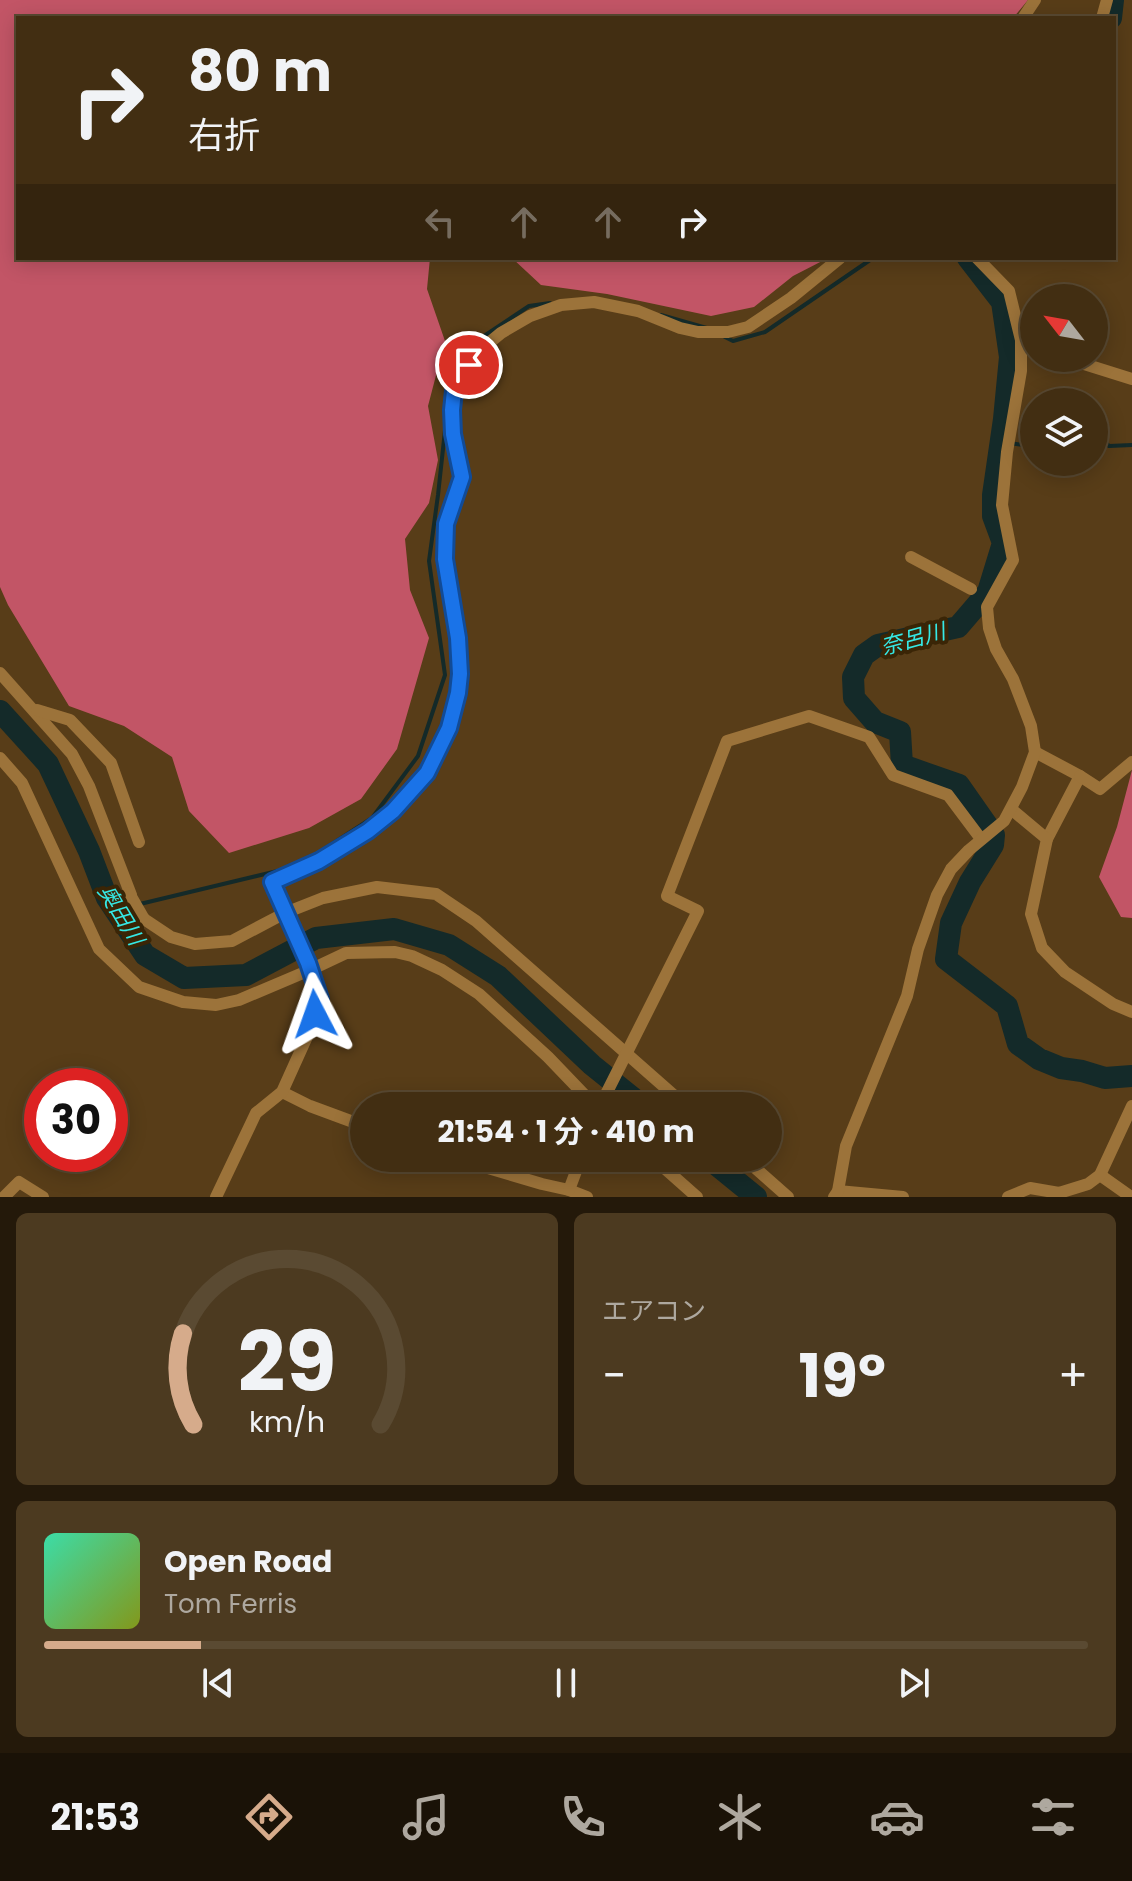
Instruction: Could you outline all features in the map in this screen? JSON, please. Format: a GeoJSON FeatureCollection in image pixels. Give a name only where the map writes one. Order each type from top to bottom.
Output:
{"type":"FeatureCollection","features":[{"type":"Feature","properties":{"kind":"street"},"geometry":{"type":"LineString","coordinates":[[216,1197],[256,1113],[282,1092],[310,1030],[320,999],[272,882],[319,861],[368,831],[393,811],[427,773],[449,728],[460,674],[458,638],[445,559],[446,524],[462,477],[453,434],[452,410],[459,379],[478,352],[501,333],[530,316],[561,305],[594,302],[638,311],[680,328],[728,332],[748,327],[759,320],[838,260]]}},
{"type":"Feature","properties":{"kind":"street"},"geometry":{"type":"LineString","coordinates":[[979,260],[1009,291],[1020,323]]}},
{"type":"Feature","properties":{"kind":"street"},"geometry":{"type":"LineString","coordinates":[[1108,371],[1132,379]]}},
{"type":"Feature","properties":{"kind":"street"},"geometry":{"type":"LineString","coordinates":[[903,1197],[836,1194],[846,1146],[907,996],[918,949],[937,895],[951,869],[1008,815],[1035,752],[1031,726],[989,628],[987,607],[1013,560],[1002,505],[1007,452],[1021,372]]}},
{"type":"Feature","properties":{"kind":"street"},"geometry":{"type":"LineString","coordinates":[[911,557],[971,589]]}},
{"type":"Feature","properties":{"kind":"street"},"geometry":{"type":"LineString","coordinates":[[0,673],[72,754],[89,786],[131,895],[129,893],[144,919],[171,937],[195,944],[232,941],[287,919],[323,898],[377,887],[436,894],[476,921],[624,1058],[668,1092]]}},
{"type":"Feature","properties":{"kind":"street"},"geometry":{"type":"LineString","coordinates":[[34,709],[70,720],[111,763],[139,842]]}},
{"type":"Feature","properties":{"kind":"street"},"geometry":{"type":"LineString","coordinates":[[606,1092],[698,911],[667,896],[727,741],[809,716],[869,737],[893,775],[948,795],[984,836]]}},
{"type":"Feature","properties":{"kind":"street"},"geometry":{"type":"LineString","coordinates":[[1035,752],[1100,789],[1132,762]]}},
{"type":"Feature","properties":{"kind":"street"},"geometry":{"type":"LineString","coordinates":[[0,758],[22,783],[99,949],[139,987],[183,1002],[216,1005],[239,1000],[309,966],[346,953],[395,952],[412,956],[442,970],[479,994],[584,1092]]}},
{"type":"Feature","properties":{"kind":"street"},"geometry":{"type":"LineString","coordinates":[[1080,776],[1047,839],[1031,914],[1042,948],[1065,972],[1113,1004],[1132,1012]]}},
{"type":"Feature","properties":{"kind":"street"},"geometry":{"type":"LineString","coordinates":[[1008,815],[1047,839]]}},
{"type":"Feature","properties":{"kind":"street"},"geometry":{"type":"LineString","coordinates":[[282,1092],[350,1121]]}},
{"type":"Feature","properties":{"kind":"street"},"geometry":{"type":"LineString","coordinates":[[1008,1197],[1030,1188],[1059,1193],[1088,1184],[1100,1175],[1132,1106]]}},
{"type":"Feature","properties":{"kind":"street"},"geometry":{"type":"LineString","coordinates":[[490,1172],[540,1191],[569,1190],[587,1197]]}},
{"type":"Feature","properties":{"kind":"street"},"geometry":{"type":"LineString","coordinates":[[569,1190],[576,1172]]}},
{"type":"Feature","properties":{"kind":"street"},"geometry":{"type":"LineString","coordinates":[[669,1172],[697,1197]]}},
{"type":"Feature","properties":{"kind":"street"},"geometry":{"type":"LineString","coordinates":[[760,1172],[788,1197]]}},
{"type":"Feature","properties":{"kind":"street"},"geometry":{"type":"LineString","coordinates":[[1100,1175],[1131,1197]]}},
{"type":"Feature","properties":{"kind":"street"},"geometry":{"type":"LineString","coordinates":[[4,1197],[19,1182],[43,1197]]}},
{"type":"Feature","properties":{"kind":"shaded area"},"geometry":{"type":"Polygon","coordinates":[[[0,0],[1028,0],[1015,16],[16,16],[16,260],[430,260],[427,289],[445,341],[428,406],[438,460],[429,503],[405,539],[410,590],[429,638],[397,749],[361,799],[309,828],[229,853],[189,811],[172,757],[124,726],[69,706],[0,587],[0,0]]]}},
{"type":"Feature","properties":{"kind":"shaded area"},"geometry":{"type":"Polygon","coordinates":[[[514,260],[824,260],[793,276],[754,307],[711,316],[607,294],[541,285],[514,260]]]}},
{"type":"Feature","properties":{"kind":"shaded area"},"geometry":{"type":"Polygon","coordinates":[[[1132,770],[1132,918],[1121,917],[1099,877],[1117,827],[1132,770]]]}},
{"type":"Feature","properties":{"kind":"waterway","name":"奈呂川"},"geometry":{"type":"LineString","coordinates":[[1111,16],[1113,0]]}},
{"type":"Feature","properties":{"kind":"waterway"},"geometry":{"type":"LineString","coordinates":[[725,337],[733,341],[765,332],[870,260]]}},
{"type":"Feature","properties":{"kind":"waterway","name":"奈呂川"},"geometry":{"type":"LineString","coordinates":[[970,260],[1002,302],[1010,357],[993,495],[993,516],[1003,543],[988,592],[958,627],[878,645],[864,655],[853,677],[854,698],[875,722],[900,732],[902,765],[959,785],[994,835],[993,845],[970,882],[951,923],[946,959],[1007,1006],[1018,1044],[1039,1059],[1061,1068],[1105,1078],[1132,1076]]}},
{"type":"Feature","properties":{"kind":"waterway"},"geometry":{"type":"LineString","coordinates":[[454,376],[469,346],[529,306],[550,303]]}},
{"type":"Feature","properties":{"kind":"waterway"},"geometry":{"type":"LineString","coordinates":[[661,315],[710,329]]}},
{"type":"Feature","properties":{"kind":"waterway"},"geometry":{"type":"LineString","coordinates":[[306,861],[372,818],[418,756],[445,675],[429,561],[447,412]]}},
{"type":"Feature","properties":{"kind":"waterway"},"geometry":{"type":"LineString","coordinates":[[1001,442],[1020,445]]}},
{"type":"Feature","properties":{"kind":"waterway"},"geometry":{"type":"LineString","coordinates":[[1108,445],[1132,445]]}},
{"type":"Feature","properties":{"kind":"waterway","name":"奥田川"},"geometry":{"type":"LineString","coordinates":[[0,711],[48,764],[89,851],[107,898],[145,955],[184,978],[246,975],[316,938],[394,929],[449,945],[498,976],[592,1065],[626,1092]]}},
{"type":"Feature","properties":{"kind":"waterway"},"geometry":{"type":"LineString","coordinates":[[115,910],[290,868]]}},
{"type":"Feature","properties":{"kind":"waterway","name":"奥田川"},"geometry":{"type":"LineString","coordinates":[[725,1172],[756,1197]]}},
{"type":"Feature","properties":{"kind":"route"},"geometry":{"type":"LineString","coordinates":[[315,1014],[320,999],[308,963],[272,882],[319,861],[368,831],[393,811],[427,773],[449,728],[460,674],[458,638],[445,559],[446,524],[462,477],[453,434],[452,410],[454,391],[469,365]]}}]}
